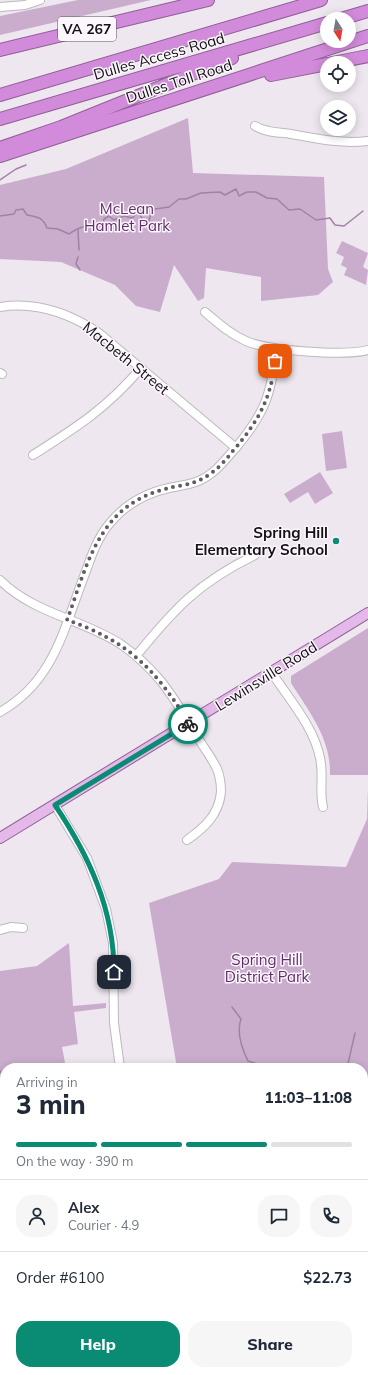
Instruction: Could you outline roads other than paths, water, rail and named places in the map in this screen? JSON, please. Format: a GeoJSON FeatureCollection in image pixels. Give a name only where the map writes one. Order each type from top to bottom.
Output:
{"type":"FeatureCollection","features":[{"type":"Feature","properties":{"kind":"highway"},"geometry":{"type":"LineString","coordinates":[[174,8],[196,0]]}},
{"type":"Feature","properties":{"kind":"highway","name":"VA 267"},"geometry":{"type":"LineString","coordinates":[[0,50],[208,0]]}},
{"type":"Feature","properties":{"kind":"highway","name":"Dulles Access Road"},"geometry":{"type":"LineString","coordinates":[[0,95],[321,0]]}},
{"type":"Feature","properties":{"kind":"highway"},"geometry":{"type":"LineString","coordinates":[[356,15],[368,11]]}},
{"type":"Feature","properties":{"kind":"highway","name":"Dulles Access Road"},"geometry":{"type":"LineString","coordinates":[[0,119],[320,25]]}},
{"type":"Feature","properties":{"kind":"highway"},"geometry":{"type":"LineString","coordinates":[[0,148],[61,127],[312,28]]}},
{"type":"Feature","properties":{"kind":"highway","name":"Dulles Toll Road"},"geometry":{"type":"LineString","coordinates":[[0,156],[368,36]]}},
{"type":"Feature","properties":{"kind":"highway"},"geometry":{"type":"LineString","coordinates":[[205,89],[305,67],[368,56]]}},
{"type":"Feature","properties":{"kind":"main road","name":"Lewinsville Road"},"geometry":{"type":"LineString","coordinates":[[0,838],[368,613]]}},
{"type":"Feature","properties":{"kind":"street"},"geometry":{"type":"LineString","coordinates":[[0,7],[25,5],[40,0]]}},
{"type":"Feature","properties":{"kind":"street"},"geometry":{"type":"LineString","coordinates":[[255,126],[266,131],[327,141],[347,143],[368,141]]}},
{"type":"Feature","properties":{"kind":"street","name":"Macbeth Street"},"geometry":{"type":"LineString","coordinates":[[0,307],[33,306],[69,315],[99,333],[236,448]]}},
{"type":"Feature","properties":{"kind":"street"},"geometry":{"type":"LineString","coordinates":[[205,312],[235,336],[259,345],[276,348],[341,353],[368,350]]}},
{"type":"Feature","properties":{"kind":"street"},"geometry":{"type":"LineString","coordinates":[[0,712],[28,693],[50,663],[96,545],[114,518],[132,503],[148,495],[204,478],[220,467],[255,423],[267,400],[274,374],[276,348]]}},
{"type":"Feature","properties":{"kind":"street"},"geometry":{"type":"LineString","coordinates":[[34,455],[97,413],[124,387],[140,368]]}},
{"type":"Feature","properties":{"kind":"street"},"geometry":{"type":"LineString","coordinates":[[136,656],[168,617],[194,592],[222,572],[255,555]]}},
{"type":"Feature","properties":{"kind":"street"},"geometry":{"type":"LineString","coordinates":[[0,580],[28,601],[109,638],[136,656],[159,679],[189,723],[216,767],[221,784],[221,793],[217,809],[213,817],[201,830],[187,840]]}},
{"type":"Feature","properties":{"kind":"street"},"geometry":{"type":"LineString","coordinates":[[272,673],[307,727],[318,748],[321,765],[320,791],[323,807]]}},
{"type":"Feature","properties":{"kind":"street"},"geometry":{"type":"LineString","coordinates":[[55,805],[87,858],[106,909],[113,943],[114,1023],[119,1063]]}},
{"type":"Feature","properties":{"kind":"street"},"geometry":{"type":"LineString","coordinates":[[0,930],[11,927],[23,928]]}},
{"type":"Feature","properties":{"kind":"waterway"},"geometry":{"type":"LineString","coordinates":[[0,180],[16,169],[26,165]]}},
{"type":"Feature","properties":{"kind":"waterway"},"geometry":{"type":"LineString","coordinates":[[0,216],[14,214],[16,210],[23,209],[27,215],[37,217],[42,220],[47,228],[58,229],[69,234],[85,226],[103,224],[104,219],[109,216],[114,220],[124,216],[132,218],[138,212],[142,218],[140,222],[141,226],[148,223],[151,214],[155,209],[169,207],[179,199],[186,199],[201,193],[220,192],[225,195],[236,189],[239,196],[247,192],[256,192],[267,198],[277,199],[289,210],[300,209],[316,220],[330,218],[335,225],[344,226],[363,211]]}},
{"type":"Feature","properties":{"kind":"waterway"},"geometry":{"type":"LineString","coordinates":[[78,229],[79,250]]}},
{"type":"Feature","properties":{"kind":"waterway"},"geometry":{"type":"LineString","coordinates":[[78,257],[76,264],[80,270]]}},
{"type":"Feature","properties":{"kind":"waterway"},"geometry":{"type":"LineString","coordinates":[[232,1007],[241,1019],[239,1035],[242,1046],[248,1061],[254,1063]]}},
{"type":"Feature","properties":{"kind":"waterway"},"geometry":{"type":"LineString","coordinates":[[348,1063],[355,1033]]}},
{"type":"Feature","properties":{"kind":"place","name":"Spring Hill Elementary School"},"geometry":{"type":"Point","coordinates":[336,541]}},
{"type":"Feature","properties":{"kind":"park label","name":"McLean Hamlet Park"},"geometry":{"type":"Point","coordinates":[127,216]}},
{"type":"Feature","properties":{"kind":"park label","name":"Spring Hill District Park"},"geometry":{"type":"Point","coordinates":[267,968]}}]}
